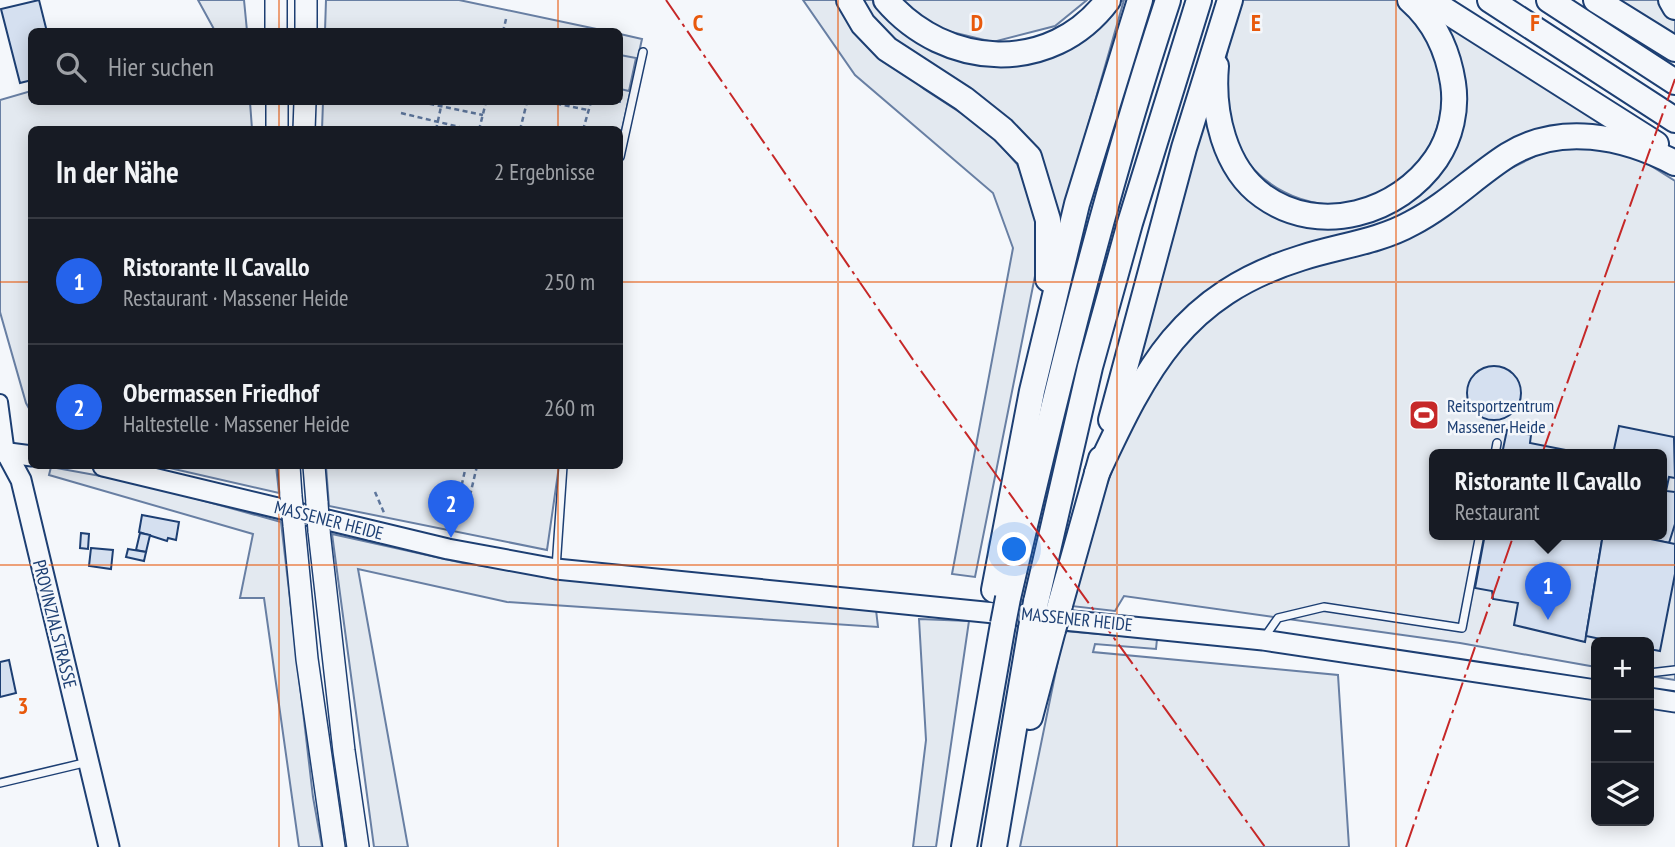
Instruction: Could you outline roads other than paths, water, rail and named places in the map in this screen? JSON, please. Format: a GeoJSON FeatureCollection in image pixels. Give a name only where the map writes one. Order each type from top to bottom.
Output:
{"type":"FeatureCollection","features":[{"type":"Feature","properties":{"kind":"highway"},"geometry":{"type":"LineString","coordinates":[[849,0],[863,24],[887,49],[964,99],[1003,130],[1029,158],[1048,220],[1050,265],[964,847]]}},
{"type":"Feature","properties":{"kind":"highway"},"geometry":{"type":"LineString","coordinates":[[886,0],[904,21],[945,46],[999,56],[1032,51],[1072,34],[1090,21],[1108,0]]}},
{"type":"Feature","properties":{"kind":"highway"},"geometry":{"type":"LineString","coordinates":[[1032,391],[1077,204],[1140,0]]}},
{"type":"Feature","properties":{"kind":"highway"},"geometry":{"type":"LineString","coordinates":[[1001,597],[1102,215],[1168,0]]}},
{"type":"Feature","properties":{"kind":"highway"},"geometry":{"type":"LineString","coordinates":[[996,838],[1048,603],[1094,354],[1199,0]]}},
{"type":"Feature","properties":{"kind":"highway"},"geometry":{"type":"LineString","coordinates":[[1229,3],[1216,69],[1217,118],[1228,150],[1243,175],[1263,196],[1293,210],[1321,217],[1357,214],[1392,201],[1422,180],[1445,146],[1456,102],[1450,63],[1423,11],[1410,0]]}},
{"type":"Feature","properties":{"kind":"highway"},"geometry":{"type":"LineString","coordinates":[[1429,0],[1675,156]]}},
{"type":"Feature","properties":{"kind":"highway"},"geometry":{"type":"LineString","coordinates":[[1490,0],[1675,120]]}},
{"type":"Feature","properties":{"kind":"highway"},"geometry":{"type":"LineString","coordinates":[[1549,0],[1675,82]]}},
{"type":"Feature","properties":{"kind":"highway"},"geometry":{"type":"LineString","coordinates":[[1596,0],[1675,49]]}},
{"type":"Feature","properties":{"kind":"highway"},"geometry":{"type":"LineString","coordinates":[[1671,0],[1675,7]]}},
{"type":"Feature","properties":{"kind":"highway"},"geometry":{"type":"LineString","coordinates":[[1097,473],[1184,148],[1229,3]]}},
{"type":"Feature","properties":{"kind":"highway"},"geometry":{"type":"LineString","coordinates":[[1048,603],[1097,473],[1130,401],[1155,360],[1177,334],[1217,297],[1262,272],[1301,257],[1373,239],[1412,224],[1509,154],[1544,139],[1580,134],[1604,137],[1657,153],[1675,163]]}},
{"type":"Feature","properties":{"kind":"main road"},"geometry":{"type":"LineString","coordinates":[[276,0],[276,28]]}},
{"type":"Feature","properties":{"kind":"main road"},"geometry":{"type":"LineString","coordinates":[[306,0],[306,28]]}},
{"type":"Feature","properties":{"kind":"main road"},"geometry":{"type":"LineString","coordinates":[[277,105],[277,126]]}},
{"type":"Feature","properties":{"kind":"main road"},"geometry":{"type":"LineString","coordinates":[[304,126],[305,105]]}},
{"type":"Feature","properties":{"kind":"main road"},"geometry":{"type":"LineString","coordinates":[[289,469],[307,659],[334,847]]}},
{"type":"Feature","properties":{"kind":"main road"},"geometry":{"type":"LineString","coordinates":[[314,469],[339,712],[358,847]]}},
{"type":"Feature","properties":{"kind":"street","name":"PROVINZIALSTRASSE"},"geometry":{"type":"LineString","coordinates":[[0,402],[4,453],[21,480],[109,847]]}},
{"type":"Feature","properties":{"kind":"street"},"geometry":{"type":"LineString","coordinates":[[4,453],[28,456]]}},
{"type":"Feature","properties":{"kind":"street","name":"MASSENER HEIDE"},"geometry":{"type":"LineString","coordinates":[[115,469],[442,548],[556,569],[1263,640],[1591,689]]}},
{"type":"Feature","properties":{"kind":"street"},"geometry":{"type":"LineString","coordinates":[[1654,699],[1675,702]]}},
{"type":"Feature","properties":{"kind":"lane"},"geometry":{"type":"LineString","coordinates":[[623,144],[643,52]]}},
{"type":"Feature","properties":{"kind":"lane"},"geometry":{"type":"LineString","coordinates":[[1496,449],[1497,443]]}},
{"type":"Feature","properties":{"kind":"lane"},"geometry":{"type":"LineString","coordinates":[[556,569],[563,469]]}},
{"type":"Feature","properties":{"kind":"lane"},"geometry":{"type":"LineString","coordinates":[[1263,640],[1278,618],[1324,607],[1462,628],[1479,540]]}},
{"type":"Feature","properties":{"kind":"lane"},"geometry":{"type":"LineString","coordinates":[[1654,672],[1675,668]]}},
{"type":"Feature","properties":{"kind":"lane"},"geometry":{"type":"LineString","coordinates":[[0,782],[89,762]]}},
{"type":"Feature","properties":{"kind":"place","name":"Reitsportzentrum Massener Heide"},"geometry":{"type":"Point","coordinates":[1424,415]}},
{"type":"Feature","properties":{"kind":"place","name":"Obermassen Friedhof"},"geometry":{"type":"Point","coordinates":[451,538]}},
{"type":"Feature","properties":{"kind":"place","name":"Ristorante Il Cavallo"},"geometry":{"type":"Point","coordinates":[1548,620]}}]}
